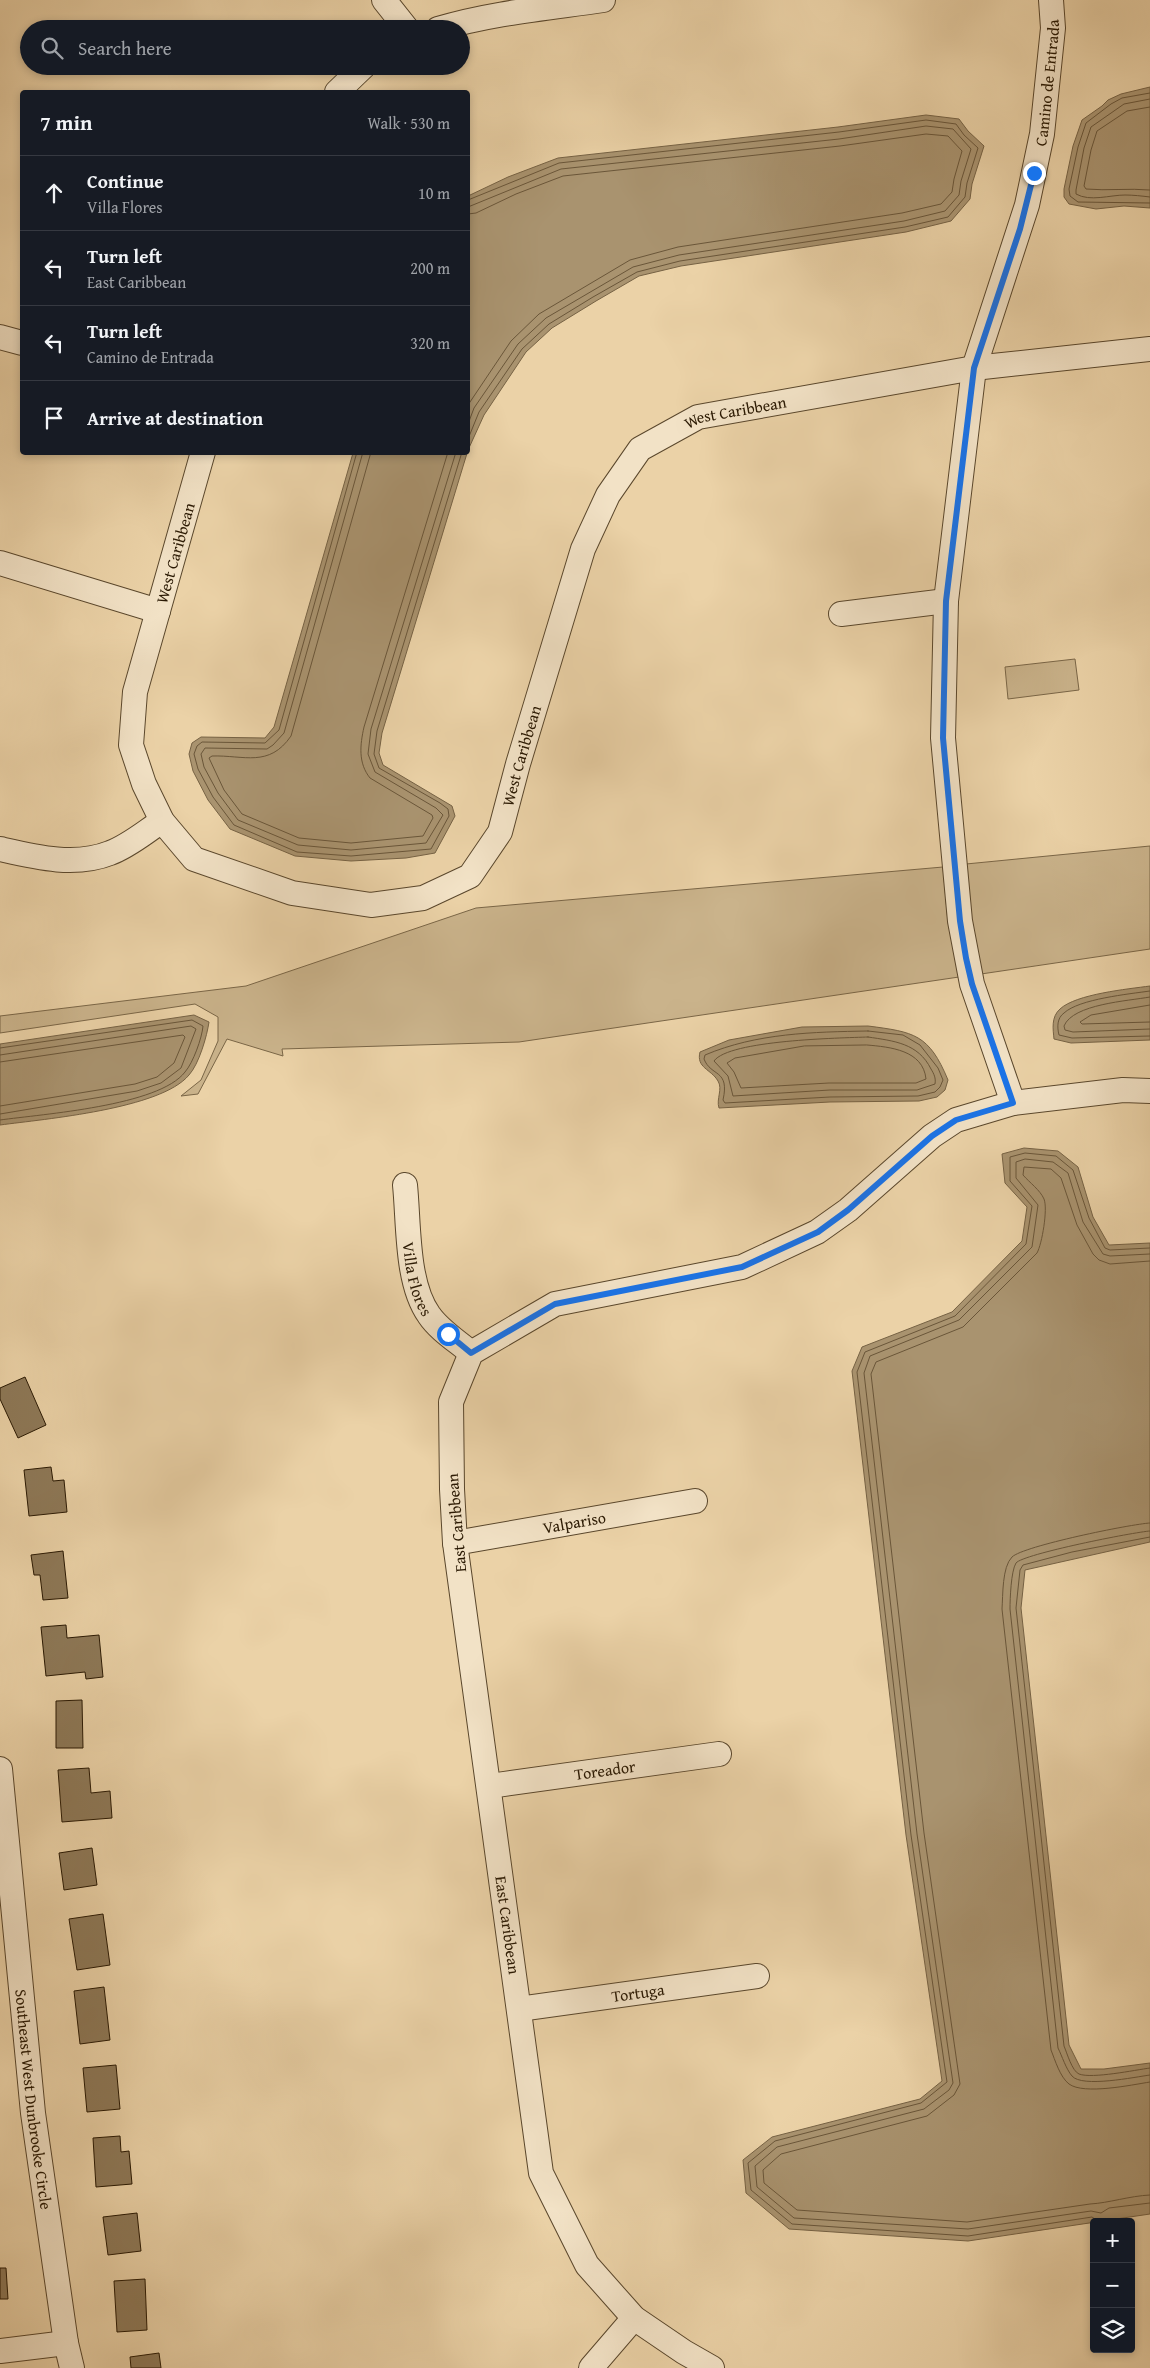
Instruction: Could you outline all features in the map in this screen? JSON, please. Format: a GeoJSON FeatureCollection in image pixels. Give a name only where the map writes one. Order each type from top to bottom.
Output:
{"type":"FeatureCollection","features":[{"type":"Feature","properties":{"kind":"street"},"geometry":{"type":"LineString","coordinates":[[384,0],[400,20]]}},
{"type":"Feature","properties":{"kind":"street"},"geometry":{"type":"LineString","coordinates":[[469,20],[510,7],[603,0]]}},
{"type":"Feature","properties":{"kind":"street","name":"Camino de Entrada"},"geometry":{"type":"LineString","coordinates":[[1013,1103],[972,984],[960,921],[943,738],[946,601],[974,368],[1027,205],[1042,134],[1054,28],[1051,0]]}},
{"type":"Feature","properties":{"kind":"street"},"geometry":{"type":"LineString","coordinates":[[339,90],[355,75]]}},
{"type":"Feature","properties":{"kind":"street"},"geometry":{"type":"LineString","coordinates":[[0,337],[20,342]]}},
{"type":"Feature","properties":{"kind":"street","name":"West Caribbean"},"geometry":{"type":"LineString","coordinates":[[202,455],[135,692],[131,745],[144,784],[162,821],[194,859],[292,893],[371,905],[423,898],[470,876],[500,832],[518,764],[583,549],[608,495],[640,449],[698,418],[974,368],[1150,349]]}},
{"type":"Feature","properties":{"kind":"street"},"geometry":{"type":"LineString","coordinates":[[0,563],[158,611]]}},
{"type":"Feature","properties":{"kind":"street"},"geometry":{"type":"LineString","coordinates":[[841,614],[946,601]]}},
{"type":"Feature","properties":{"kind":"street"},"geometry":{"type":"LineString","coordinates":[[0,849],[39,858],[90,859],[110,853],[131,842],[162,821]]}},
{"type":"Feature","properties":{"kind":"street"},"geometry":{"type":"LineString","coordinates":[[471,1353],[555,1304],[742,1267],[818,1232],[848,1210],[932,1136],[956,1120],[1013,1103],[1123,1090],[1150,1092]]}},
{"type":"Feature","properties":{"kind":"street","name":"Villa Flores"},"geometry":{"type":"LineString","coordinates":[[405,1185],[417,1296],[430,1316],[471,1353]]}},
{"type":"Feature","properties":{"kind":"street","name":"East Caribbean"},"geometry":{"type":"LineString","coordinates":[[471,1353],[451,1402],[455,1543],[490,1786],[541,2173],[588,2265],[634,2318],[684,2352],[712,2368]]}},
{"type":"Feature","properties":{"kind":"street","name":"Valpariso"},"geometry":{"type":"LineString","coordinates":[[455,1543],[695,1501]]}},
{"type":"Feature","properties":{"kind":"street","name":"Toreador"},"geometry":{"type":"LineString","coordinates":[[490,1786],[720,1754]]}},
{"type":"Feature","properties":{"kind":"street","name":"Southeast West Dunbrooke Circle"},"geometry":{"type":"LineString","coordinates":[[0,1769],[33,2113],[66,2343],[72,2368]]}},
{"type":"Feature","properties":{"kind":"street","name":"Tortuga"},"geometry":{"type":"LineString","coordinates":[[519,2008],[757,1976]]}},
{"type":"Feature","properties":{"kind":"street"},"geometry":{"type":"LineString","coordinates":[[591,2368],[634,2318]]}},
{"type":"Feature","properties":{"kind":"street"},"geometry":{"type":"LineString","coordinates":[[0,2351],[66,2343]]}},
{"type":"Feature","properties":{"kind":"shaded area"},"geometry":{"type":"Polygon","coordinates":[[[1075,659],[1079,690],[1008,699],[1005,667],[1075,659]]]}},
{"type":"Feature","properties":{"kind":"shaded area"},"geometry":{"type":"Polygon","coordinates":[[[1150,846],[1150,949],[981,974],[971,920],[966,864],[1150,846]]]}},
{"type":"Feature","properties":{"kind":"shaded area"},"geometry":{"type":"Polygon","coordinates":[[[943,867],[948,922],[959,977],[519,1042],[282,1049],[283,1056],[227,1039],[198,1094],[181,1096],[201,1080],[218,1041],[218,1017],[195,1004],[0,1033],[0,1016],[246,986],[476,908],[943,867]]]}},
{"type":"Feature","properties":{"kind":"water"},"geometry":{"type":"Polygon","coordinates":[[[1150,87],[1150,208],[1124,206],[1096,209],[1069,204],[1064,197],[1064,189],[1073,146],[1082,120],[1108,100],[1121,94],[1150,87]]]}},
{"type":"Feature","properties":{"kind":"water"},"geometry":{"type":"Polygon","coordinates":[[[926,115],[959,119],[968,131],[984,146],[972,184],[970,199],[951,221],[906,232],[681,266],[639,276],[552,328],[526,352],[484,415],[470,446],[470,195],[508,177],[558,158],[838,127],[926,115]]]}},
{"type":"Feature","properties":{"kind":"water"},"geometry":{"type":"Polygon","coordinates":[[[352,455],[466,455],[382,733],[379,753],[383,765],[452,806],[455,816],[435,853],[406,858],[351,861],[295,856],[230,829],[208,800],[193,771],[189,754],[192,743],[201,737],[265,738],[274,727],[352,455]]]}},
{"type":"Feature","properties":{"kind":"water"},"geometry":{"type":"Polygon","coordinates":[[[1150,986],[1150,1040],[1071,1043],[1054,1039],[1053,1023],[1055,1016],[1060,1009],[1068,1004],[1103,993],[1150,986]]]}},
{"type":"Feature","properties":{"kind":"water"},"geometry":{"type":"Polygon","coordinates":[[[194,1015],[209,1022],[206,1035],[193,1070],[175,1087],[129,1104],[72,1116],[0,1125],[0,1044],[194,1015]]]}},
{"type":"Feature","properties":{"kind":"water"},"geometry":{"type":"Polygon","coordinates":[[[868,1026],[897,1030],[918,1038],[926,1044],[934,1053],[948,1080],[945,1090],[937,1097],[919,1101],[830,1102],[719,1108],[720,1091],[718,1081],[702,1065],[699,1057],[700,1052],[729,1040],[802,1027],[868,1026]]]}},
{"type":"Feature","properties":{"kind":"water"},"geometry":{"type":"Polygon","coordinates":[[[1024,1148],[1058,1151],[1078,1167],[1093,1217],[1109,1245],[1150,1243],[1150,1542],[1025,1570],[1021,1608],[1069,2045],[1081,2069],[1104,2069],[1150,2063],[1150,2214],[1123,2218],[1090,2218],[1090,2223],[968,2241],[789,2229],[746,2193],[743,2160],[772,2137],[920,2099],[942,2081],[906,1835],[852,1371],[862,1347],[952,1312],[1022,1241],[1027,1207],[1005,1183],[1002,1154],[1024,1148]]]}},
{"type":"Feature","properties":{"kind":"building"},"geometry":{"type":"Polygon","coordinates":[[[25,1377],[46,1425],[18,1438],[0,1399],[0,1388],[25,1377]]]}},
{"type":"Feature","properties":{"kind":"building"},"geometry":{"type":"Polygon","coordinates":[[[51,1467],[53,1481],[64,1480],[67,1512],[29,1516],[24,1470],[51,1467]]]}},
{"type":"Feature","properties":{"kind":"building"},"geometry":{"type":"Polygon","coordinates":[[[63,1551],[68,1598],[43,1600],[40,1575],[34,1575],[31,1555],[63,1551]]]}},
{"type":"Feature","properties":{"kind":"building"},"geometry":{"type":"Polygon","coordinates":[[[66,1625],[67,1638],[99,1635],[103,1677],[86,1679],[85,1672],[46,1676],[41,1627],[66,1625]]]}},
{"type":"Feature","properties":{"kind":"building"},"geometry":{"type":"Polygon","coordinates":[[[82,1700],[83,1748],[56,1748],[56,1701],[82,1700]]]}},
{"type":"Feature","properties":{"kind":"building"},"geometry":{"type":"Polygon","coordinates":[[[89,1768],[91,1793],[110,1791],[112,1818],[62,1822],[58,1770],[89,1768]]]}},
{"type":"Feature","properties":{"kind":"building"},"geometry":{"type":"Polygon","coordinates":[[[92,1848],[97,1885],[64,1890],[59,1853],[92,1848]]]}},
{"type":"Feature","properties":{"kind":"building"},"geometry":{"type":"Polygon","coordinates":[[[103,1914],[110,1965],[77,1970],[69,1919],[103,1914]]]}},
{"type":"Feature","properties":{"kind":"building"},"geometry":{"type":"Polygon","coordinates":[[[104,1987],[110,2040],[80,2044],[74,1991],[104,1987]]]}},
{"type":"Feature","properties":{"kind":"building"},"geometry":{"type":"Polygon","coordinates":[[[116,2065],[120,2109],[87,2112],[83,2068],[116,2065]]]}},
{"type":"Feature","properties":{"kind":"building"},"geometry":{"type":"Polygon","coordinates":[[[120,2136],[121,2152],[129,2151],[132,2184],[96,2187],[93,2138],[120,2136]]]}},
{"type":"Feature","properties":{"kind":"building"},"geometry":{"type":"Polygon","coordinates":[[[137,2213],[141,2251],[108,2255],[103,2217],[137,2213]]]}},
{"type":"Feature","properties":{"kind":"building"},"geometry":{"type":"Polygon","coordinates":[[[0,2268],[6,2268],[8,2299],[0,2299],[0,2268]]]}},
{"type":"Feature","properties":{"kind":"building"},"geometry":{"type":"Polygon","coordinates":[[[145,2279],[147,2330],[117,2332],[114,2281],[145,2279]]]}},
{"type":"Feature","properties":{"kind":"building"},"geometry":{"type":"Polygon","coordinates":[[[159,2353],[161,2368],[131,2368],[130,2357],[159,2353]]]}},
{"type":"Feature","properties":{"kind":"route"},"geometry":{"type":"LineString","coordinates":[[448,1334],[471,1353],[555,1304],[663,1281],[742,1267],[818,1232],[848,1210],[904,1158],[956,1120],[1013,1103],[972,984],[966,958],[960,921],[947,791],[943,738],[943,678],[946,601],[974,368],[1020,229],[1034,173]]}}]}
